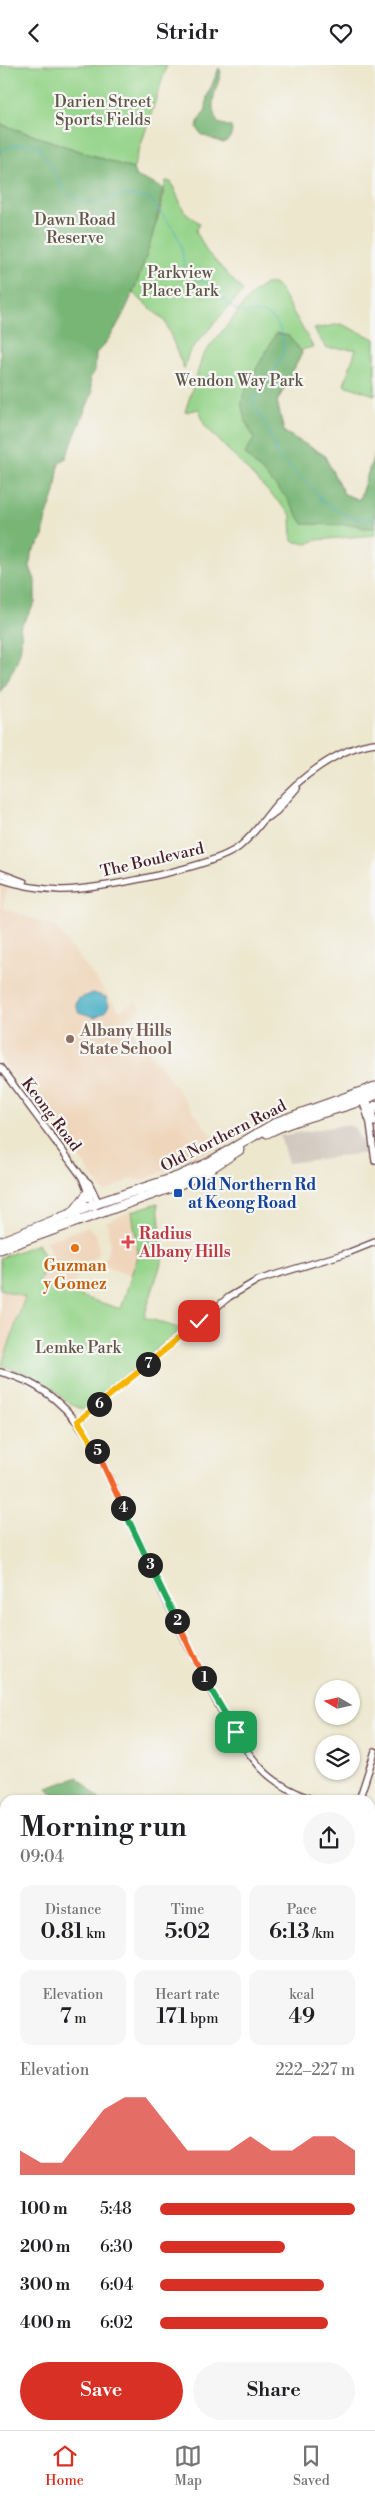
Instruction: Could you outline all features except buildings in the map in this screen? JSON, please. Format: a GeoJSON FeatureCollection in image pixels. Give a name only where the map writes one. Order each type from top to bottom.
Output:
{"type":"FeatureCollection","features":[{"type":"Feature","properties":{"kind":"highway","name":"Old Northern Road"},"geometry":{"type":"LineString","coordinates":[[0,1249],[178,1185],[280,1127],[366,1096],[375,1087]]}},
{"type":"Feature","properties":{"kind":"highway","name":"Old Northern Road"},"geometry":{"type":"LineString","coordinates":[[0,1242],[95,1204],[177,1177],[208,1163],[277,1122],[366,1096]]}},
{"type":"Feature","properties":{"kind":"highway"},"geometry":{"type":"LineString","coordinates":[[73,1213],[88,1193]]}},
{"type":"Feature","properties":{"kind":"street","name":"The Boulevard"},"geometry":{"type":"LineString","coordinates":[[0,879],[60,890],[78,889],[200,865],[239,847],[266,819],[277,811],[300,783],[328,760],[355,747],[375,743]]}},
{"type":"Feature","properties":{"kind":"street","name":"The Boulevard"},"geometry":{"type":"LineString","coordinates":[[0,873],[30,885]]}},
{"type":"Feature","properties":{"kind":"street","name":"Keong Road"},"geometry":{"type":"LineString","coordinates":[[0,1067],[82,1177],[89,1183],[99,1214]]}},
{"type":"Feature","properties":{"kind":"street"},"geometry":{"type":"LineString","coordinates":[[366,1096],[373,1108],[375,1123]]}},
{"type":"Feature","properties":{"kind":"street"},"geometry":{"type":"LineString","coordinates":[[366,1096],[375,1161]]}},
{"type":"Feature","properties":{"kind":"street","name":"Keong Road"},"geometry":{"type":"LineString","coordinates":[[82,1177],[88,1193],[95,1204]]}},
{"type":"Feature","properties":{"kind":"street"},"geometry":{"type":"LineString","coordinates":[[78,1421],[199,1321],[246,1287],[258,1280],[350,1252],[375,1242]]}},
{"type":"Feature","properties":{"kind":"street"},"geometry":{"type":"LineString","coordinates":[[0,1372],[36,1387],[51,1396],[78,1421],[96,1449],[208,1685],[246,1749],[264,1770],[277,1781],[290,1790],[302,1795]]}},
{"type":"Feature","properties":{"kind":"street"},"geometry":{"type":"LineString","coordinates":[[361,1795],[375,1751]]}},
{"type":"Feature","properties":{"kind":"shaded area","name":"Albany Hills State School"},"geometry":{"type":"Polygon","coordinates":[[[0,883],[9,886],[2,908],[56,927],[120,1011],[135,1000],[142,1008],[126,1020],[219,1146],[143,1180],[130,1179],[104,1192],[76,1153],[74,1141],[28,1082],[14,1077],[0,1057],[0,883]]]}},
{"type":"Feature","properties":{"kind":"shaded area"},"geometry":{"type":"Polygon","coordinates":[[[344,1125],[354,1127],[367,1153],[288,1163],[280,1136],[344,1125]]]}},
{"type":"Feature","properties":{"kind":"shaded area"},"geometry":{"type":"Polygon","coordinates":[[[132,1211],[138,1253],[131,1276],[112,1269],[104,1262],[110,1244],[107,1221],[132,1211]]]}},
{"type":"Feature","properties":{"kind":"shaded area"},"geometry":{"type":"Polygon","coordinates":[[[87,1227],[96,1234],[99,1252],[97,1258],[77,1265],[79,1273],[72,1293],[39,1283],[50,1251],[46,1241],[87,1227]]]}},
{"type":"Feature","properties":{"kind":"shaded area"},"geometry":{"type":"Polygon","coordinates":[[[0,1289],[26,1297],[2,1365],[0,1364],[0,1289]]]}},
{"type":"Feature","properties":{"kind":"green space","name":"Darien Street Sports Fields"},"geometry":{"type":"Polygon","coordinates":[[[0,65],[167,65],[133,169],[0,124],[0,65]]]}},
{"type":"Feature","properties":{"kind":"green space"},"geometry":{"type":"Polygon","coordinates":[[[219,68],[221,72],[214,97],[213,110],[218,123],[232,129],[230,136],[223,143],[202,135],[197,128],[198,122],[206,109],[207,97],[219,68]]]}},
{"type":"Feature","properties":{"kind":"green space","name":"Dawn Road Reserve"},"geometry":{"type":"Polygon","coordinates":[[[0,124],[133,169],[136,176],[163,188],[148,252],[130,300],[108,340],[96,353],[95,371],[90,379],[92,393],[66,458],[59,463],[55,492],[45,521],[43,538],[31,554],[30,567],[35,580],[35,603],[20,628],[21,645],[17,661],[0,692],[0,124]]]}},
{"type":"Feature","properties":{"kind":"green space","name":"Parkview Place Park"},"geometry":{"type":"Polygon","coordinates":[[[166,181],[171,182],[184,211],[200,224],[196,231],[207,252],[243,291],[194,346],[188,355],[184,369],[165,321],[133,293],[160,211],[166,181]]]}},
{"type":"Feature","properties":{"kind":"green space","name":"Wendon Way Park"},"geometry":{"type":"Polygon","coordinates":[[[265,284],[273,284],[280,289],[313,347],[301,350],[302,353],[277,401],[284,432],[324,455],[344,494],[359,500],[375,452],[375,535],[315,540],[308,544],[292,541],[291,515],[205,426],[199,409],[185,412],[203,355],[254,292],[265,284]]]}},
{"type":"Feature","properties":{"kind":"green space"},"geometry":{"type":"Polygon","coordinates":[[[341,324],[375,339],[375,395],[344,385],[356,349],[326,348],[314,329],[341,324]]]}},
{"type":"Feature","properties":{"kind":"green space"},"geometry":{"type":"Polygon","coordinates":[[[276,333],[289,336],[302,353],[277,402],[284,432],[324,455],[344,494],[359,500],[375,452],[375,528],[363,528],[357,525],[303,524],[286,497],[245,454],[254,438],[246,423],[242,406],[245,391],[276,333]]]}},
{"type":"Feature","properties":{"kind":"green space","name":"Lemke Park"},"geometry":{"type":"Polygon","coordinates":[[[158,1203],[163,1257],[144,1317],[181,1329],[83,1409],[69,1403],[39,1380],[2,1365],[25,1297],[0,1289],[0,1258],[38,1244],[47,1260],[39,1283],[121,1309],[138,1253],[132,1211],[158,1203]]]}},
{"type":"Feature","properties":{"kind":"green space"},"geometry":{"type":"Polygon","coordinates":[[[78,1777],[95,1795],[53,1795],[47,1788],[78,1777]]]}},
{"type":"Feature","properties":{"kind":"water"},"geometry":{"type":"Polygon","coordinates":[[[93,993],[106,997],[109,1005],[105,1012],[95,1017],[78,1012],[76,1003],[78,999],[93,993]]]}},
{"type":"Feature","properties":{"kind":"waterway"},"geometry":{"type":"LineString","coordinates":[[0,151],[18,144],[38,145],[64,190],[79,200],[91,203],[124,195],[151,199],[177,236],[185,268],[190,276],[215,286],[222,297],[234,309],[244,313],[265,314],[275,320],[283,338],[282,356],[253,402],[275,445],[276,453],[319,495],[320,500],[347,517],[375,519]]}},
{"type":"Feature","properties":{"kind":"place","name":"Albany Hills State School"},"geometry":{"type":"Point","coordinates":[70,1039]}},
{"type":"Feature","properties":{"kind":"place","name":"Old Northern Rd at Keong Road"},"geometry":{"type":"Point","coordinates":[178,1193]}},
{"type":"Feature","properties":{"kind":"place","name":"Radius Albany Hills"},"geometry":{"type":"Point","coordinates":[128,1242]}},
{"type":"Feature","properties":{"kind":"place","name":"Guzman y Gomez"},"geometry":{"type":"Point","coordinates":[75,1248]}},
{"type":"Feature","properties":{"kind":"route"},"geometry":{"type":"LineString","coordinates":[[199,1321],[78,1421],[96,1449],[208,1685],[236,1732]]}}]}
